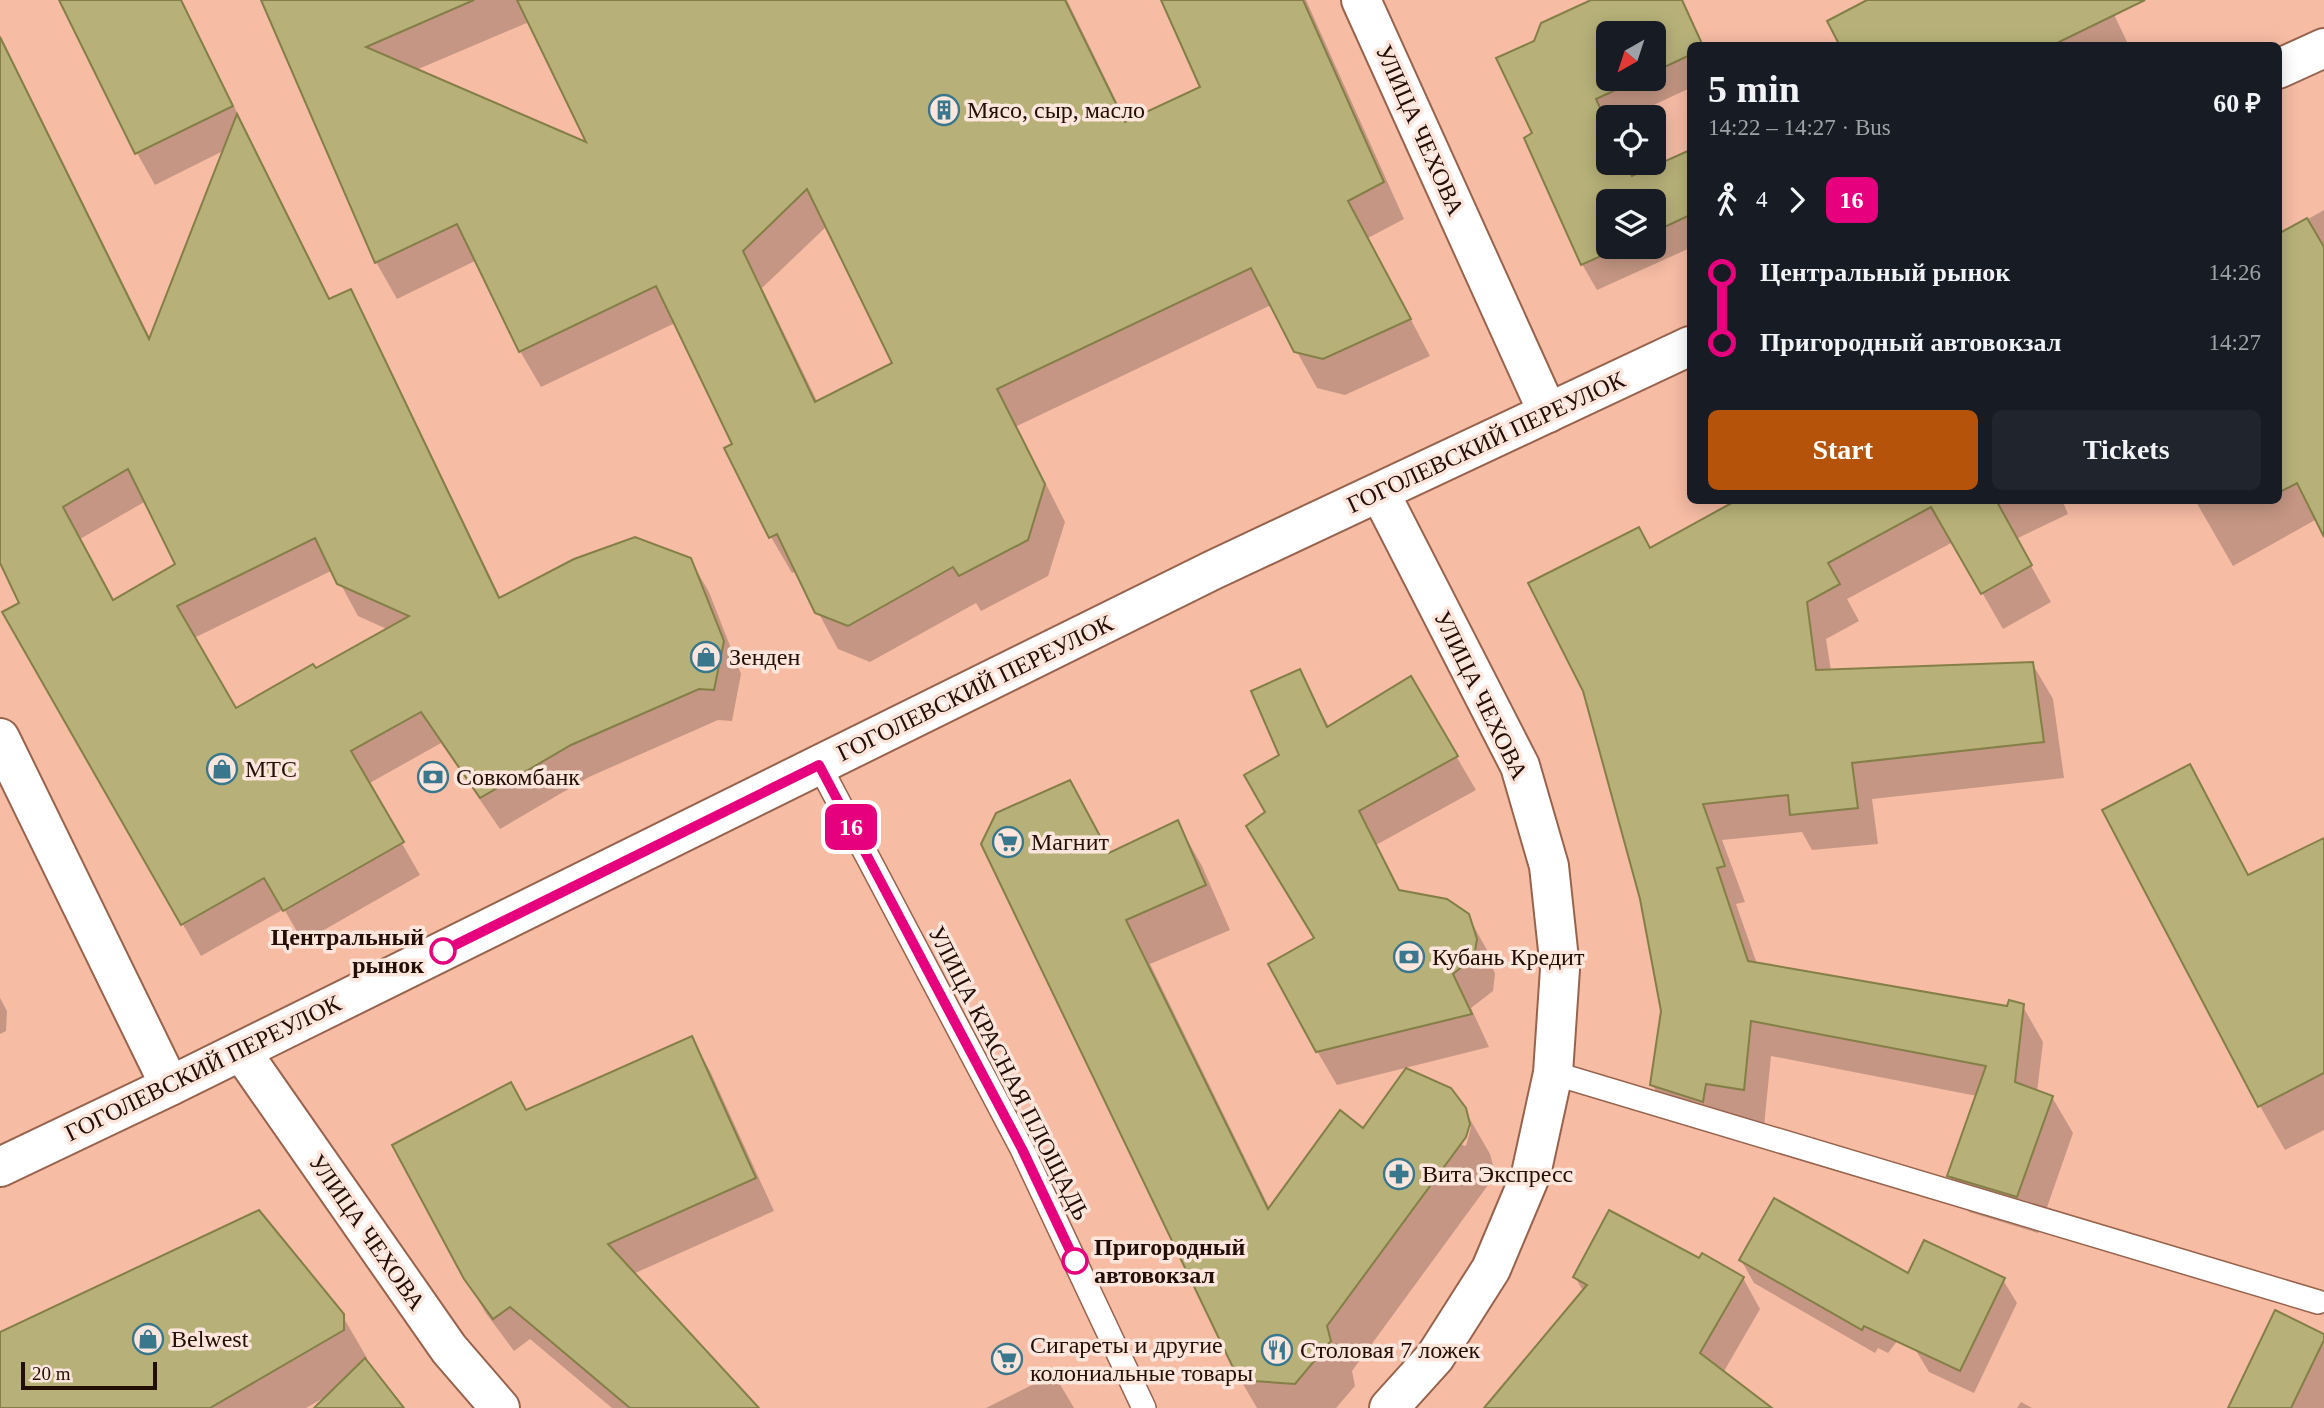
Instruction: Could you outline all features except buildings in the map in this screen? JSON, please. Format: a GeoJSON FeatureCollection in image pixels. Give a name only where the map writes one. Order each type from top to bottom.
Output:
{"type":"FeatureCollection","features":[{"type":"Feature","properties":{"kind":"main road","name":"УЛИЦА ЧЕХОВА"},"geometry":{"type":"LineString","coordinates":[[1362,0],[1548,413]]}},
{"type":"Feature","properties":{"kind":"main road"},"geometry":{"type":"LineString","coordinates":[[2282,67],[2324,48]]}},
{"type":"Feature","properties":{"kind":"main road","name":"ГОГОЛЕВСКИЙ ПЕРЕУЛОК"},"geometry":{"type":"LineString","coordinates":[[0,1167],[170,1086],[1213,570],[1687,347]]}},
{"type":"Feature","properties":{"kind":"main road","name":"УЛИЦА ЧЕХОВА"},"geometry":{"type":"LineString","coordinates":[[1380,493],[1520,766],[1549,866],[1560,969],[1553,1073],[1531,1174],[1491,1269],[1435,1357],[1389,1408]]}},
{"type":"Feature","properties":{"kind":"main road"},"geometry":{"type":"LineString","coordinates":[[0,738],[170,1086]]}},
{"type":"Feature","properties":{"kind":"main road","name":"УЛИЦА ЧЕХОВА"},"geometry":{"type":"LineString","coordinates":[[241,1051],[449,1349],[500,1408]]}},
{"type":"Feature","properties":{"kind":"lane","name":"УЛИЦА КРАСНАЯ ПЛОЩАДЬ"},"geometry":{"type":"LineString","coordinates":[[819,765],[1022,1149],[1144,1408]]}},
{"type":"Feature","properties":{"kind":"lane"},"geometry":{"type":"LineString","coordinates":[[1553,1073],[2318,1302]]}},
{"type":"Feature","properties":{"kind":"bus line","name":"16"},"geometry":{"type":"LineString","coordinates":[[443,951],[819,765],[1022,1149],[1075,1261]]}},
{"type":"Feature","properties":{"kind":"place","name":"Мясо, сыр, масло"},"geometry":{"type":"Point","coordinates":[944,110]}},
{"type":"Feature","properties":{"kind":"place","name":"Зенден"},"geometry":{"type":"Point","coordinates":[706,657]}},
{"type":"Feature","properties":{"kind":"place","name":"МТС"},"geometry":{"type":"Point","coordinates":[222,769]}},
{"type":"Feature","properties":{"kind":"place","name":"Совкомбанк"},"geometry":{"type":"Point","coordinates":[433,777]}},
{"type":"Feature","properties":{"kind":"place","name":"Магнит"},"geometry":{"type":"Point","coordinates":[1008,842]}},
{"type":"Feature","properties":{"kind":"place","name":"Центральный рынок"},"geometry":{"type":"Point","coordinates":[443,951]}},
{"type":"Feature","properties":{"kind":"place","name":"Кубань Кредит"},"geometry":{"type":"Point","coordinates":[1409,957]}},
{"type":"Feature","properties":{"kind":"place","name":"Вита Экспресс"},"geometry":{"type":"Point","coordinates":[1399,1174]}},
{"type":"Feature","properties":{"kind":"place","name":"Пригородный автовокзал"},"geometry":{"type":"Point","coordinates":[1075,1261]}},
{"type":"Feature","properties":{"kind":"place","name":"Belwest"},"geometry":{"type":"Point","coordinates":[148,1339]}},
{"type":"Feature","properties":{"kind":"place","name":"Столовая 7 ложек"},"geometry":{"type":"Point","coordinates":[1277,1350]}},
{"type":"Feature","properties":{"kind":"place","name":"Сигареты и другие колониальные товары"},"geometry":{"type":"Point","coordinates":[1007,1359]}}]}
